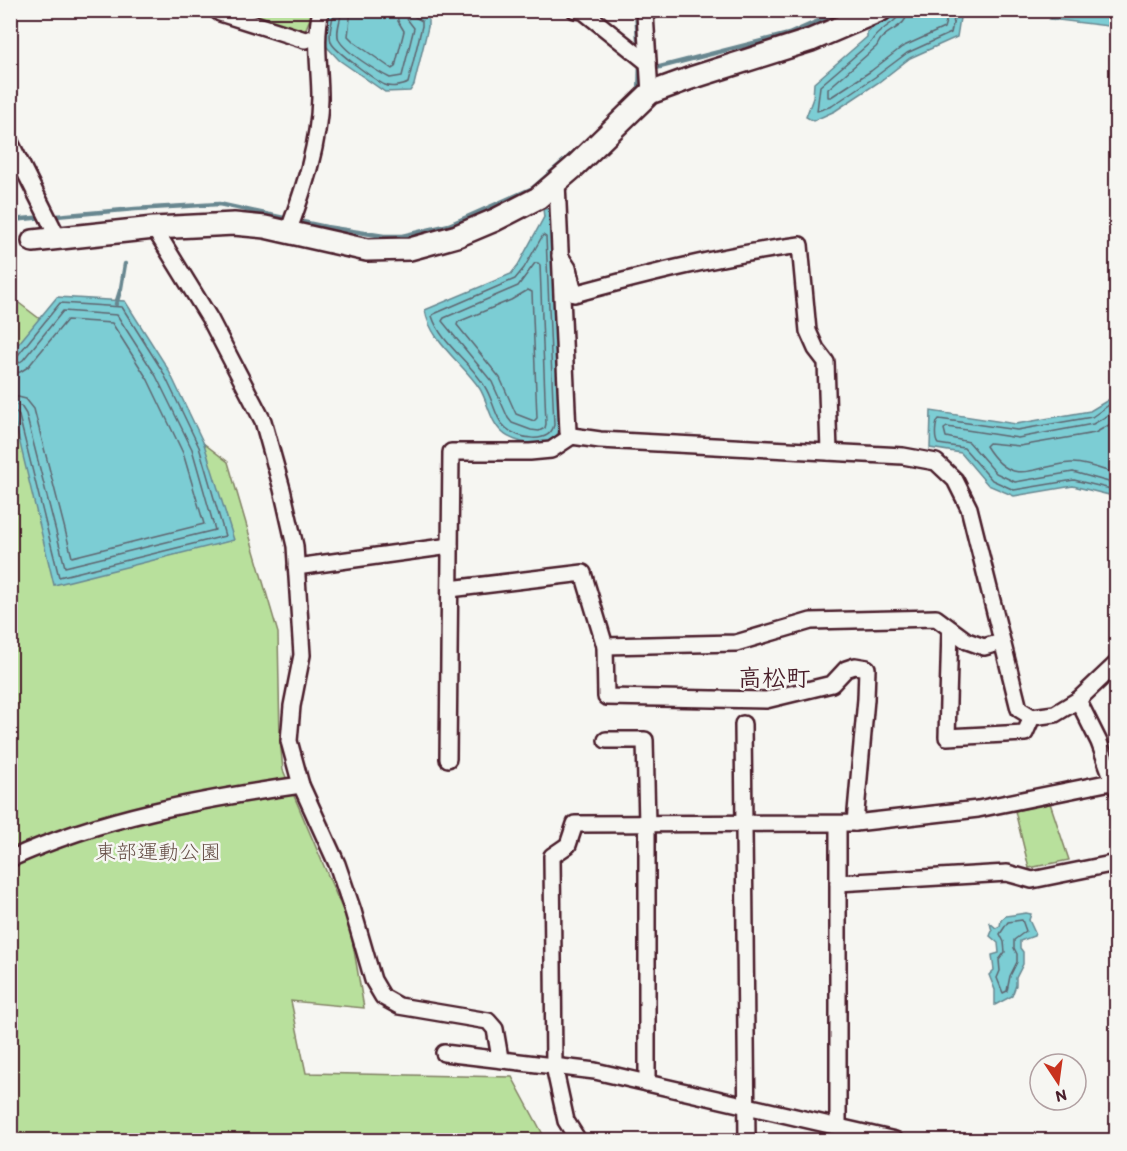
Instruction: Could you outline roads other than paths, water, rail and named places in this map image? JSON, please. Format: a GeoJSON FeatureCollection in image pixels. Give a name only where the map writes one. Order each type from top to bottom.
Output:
{"type":"FeatureCollection","features":[{"type":"Feature","properties":{"kind":"street"},"geometry":{"type":"LineString","coordinates":[[216,10],[220,14],[305,40],[317,37]]}},
{"type":"Feature","properties":{"kind":"street"},"geometry":{"type":"LineString","coordinates":[[288,232],[302,195],[318,132],[320,97],[317,37],[321,10]]}},
{"type":"Feature","properties":{"kind":"street"},"geometry":{"type":"LineString","coordinates":[[575,10],[582,11],[648,63]]}},
{"type":"Feature","properties":{"kind":"street"},"geometry":{"type":"LineString","coordinates":[[650,93],[645,14],[652,10]]}},
{"type":"Feature","properties":{"kind":"street"},"geometry":{"type":"LineString","coordinates":[[33,241],[154,228],[234,224],[288,232],[367,250],[410,249],[457,236],[538,198],[650,93],[811,40],[880,10]]}},
{"type":"Feature","properties":{"kind":"street"},"geometry":{"type":"LineString","coordinates":[[10,142],[58,238]]}},
{"type":"Feature","properties":{"kind":"street"},"geometry":{"type":"LineString","coordinates":[[557,182],[568,432],[572,436],[600,440],[903,456],[936,462],[955,480],[969,508],[1019,709],[1032,717],[1054,714],[1078,700],[1116,664]]}},
{"type":"Feature","properties":{"kind":"street"},"geometry":{"type":"LineString","coordinates":[[154,228],[210,319],[241,376],[262,421],[282,489],[295,546],[302,655],[292,706],[289,741],[302,785],[337,864],[373,980],[383,997],[399,1006],[488,1021],[495,1029],[500,1058]]}},
{"type":"Feature","properties":{"kind":"street"},"geometry":{"type":"LineString","coordinates":[[560,256],[568,268],[574,294],[683,267],[765,250],[800,246],[808,331],[816,349],[826,362],[829,452]]}},
{"type":"Feature","properties":{"kind":"street"},"geometry":{"type":"LineString","coordinates":[[448,759],[451,452],[552,450],[572,436]]}},
{"type":"Feature","properties":{"kind":"street"},"geometry":{"type":"LineString","coordinates":[[296,567],[450,546]]}},
{"type":"Feature","properties":{"kind":"street"},"geometry":{"type":"LineString","coordinates":[[450,589],[583,573],[605,646],[606,697],[766,700],[832,684],[846,669],[855,666],[867,668],[855,823]]}},
{"type":"Feature","properties":{"kind":"street"},"geometry":{"type":"LineString","coordinates":[[605,646],[736,643],[811,621],[936,618],[967,641],[984,647],[1002,642]]}},
{"type":"Feature","properties":{"kind":"street"},"geometry":{"type":"LineString","coordinates":[[950,629],[947,737],[1025,734],[1032,717]]}},
{"type":"Feature","properties":{"kind":"street"},"geometry":{"type":"LineString","coordinates":[[578,1140],[566,1121],[554,1066],[552,855],[568,845],[575,824],[855,823],[978,809],[1116,784],[1099,742],[1078,700]]}},
{"type":"Feature","properties":{"kind":"street"},"geometry":{"type":"LineString","coordinates":[[743,724],[747,1140]]}},
{"type":"Feature","properties":{"kind":"street"},"geometry":{"type":"LineString","coordinates":[[606,740],[645,740],[647,1083]]}},
{"type":"Feature","properties":{"kind":"street"},"geometry":{"type":"LineString","coordinates":[[10,859],[68,835],[115,820],[195,803],[302,785]]}},
{"type":"Feature","properties":{"kind":"street"},"geometry":{"type":"LineString","coordinates":[[838,824],[838,1127]]}},
{"type":"Feature","properties":{"kind":"street"},"geometry":{"type":"LineString","coordinates":[[838,883],[1007,873],[1032,879],[1116,863]]}},
{"type":"Feature","properties":{"kind":"street"},"geometry":{"type":"LineString","coordinates":[[444,1053],[595,1071],[896,1140]]}},
{"type":"Feature","properties":{"kind":"water"},"geometry":{"type":"Polygon","coordinates":[[[1061,10],[1116,11],[1116,27],[1050,19],[1061,10]]]}},
{"type":"Feature","properties":{"kind":"water"},"geometry":{"type":"Polygon","coordinates":[[[329,11],[401,11],[428,15],[428,27],[414,85],[410,91],[385,92],[339,60],[326,46],[324,32],[329,11]]]}},
{"type":"Feature","properties":{"kind":"water"},"geometry":{"type":"Polygon","coordinates":[[[898,11],[959,11],[957,37],[910,58],[835,111],[813,121],[806,117],[813,98],[814,83],[867,37],[867,32],[898,11]]]}},
{"type":"Feature","properties":{"kind":"water"},"geometry":{"type":"Polygon","coordinates":[[[543,209],[551,209],[560,426],[553,440],[531,444],[508,437],[499,428],[492,418],[480,389],[433,332],[425,310],[511,274],[544,217],[543,209]]]}},
{"type":"Feature","properties":{"kind":"water"},"geometry":{"type":"Polygon","coordinates":[[[57,297],[125,301],[168,369],[204,444],[234,540],[54,585],[11,406],[10,354],[57,297]]]}},
{"type":"Feature","properties":{"kind":"water"},"geometry":{"type":"Polygon","coordinates":[[[1116,389],[1116,508],[1109,495],[1073,486],[1014,496],[988,485],[961,453],[930,448],[931,411],[1016,424],[1090,411],[1110,399],[1116,389]]]}},
{"type":"Feature","properties":{"kind":"water"},"geometry":{"type":"Polygon","coordinates":[[[1031,914],[1029,920],[1035,933],[1034,936],[1020,941],[1023,964],[1016,978],[1012,996],[995,1005],[995,990],[989,975],[994,970],[992,955],[999,953],[998,943],[990,936],[992,931],[990,923],[996,928],[1006,916],[1031,914]]]}},
{"type":"Feature","properties":{"kind":"waterway"},"geometry":{"type":"LineString","coordinates":[[636,10],[638,39]]}},
{"type":"Feature","properties":{"kind":"waterway"},"geometry":{"type":"LineString","coordinates":[[652,69],[789,34],[843,10]]}},
{"type":"Feature","properties":{"kind":"waterway"},"geometry":{"type":"LineString","coordinates":[[639,93],[640,64]]}},
{"type":"Feature","properties":{"kind":"waterway"},"geometry":{"type":"LineString","coordinates":[[11,220],[219,204],[326,227],[384,236],[402,236],[449,225],[533,188],[580,147]]}},
{"type":"Feature","properties":{"kind":"waterway"},"geometry":{"type":"LineString","coordinates":[[116,304],[125,264]]}},
{"type":"Feature","properties":{"kind":"district","name":"高松町"},"geometry":{"type":"Point","coordinates":[774,677]}},
{"type":"Feature","properties":{"kind":"park label","name":"東部運動公園"},"geometry":{"type":"Point","coordinates":[158,851]}}]}
